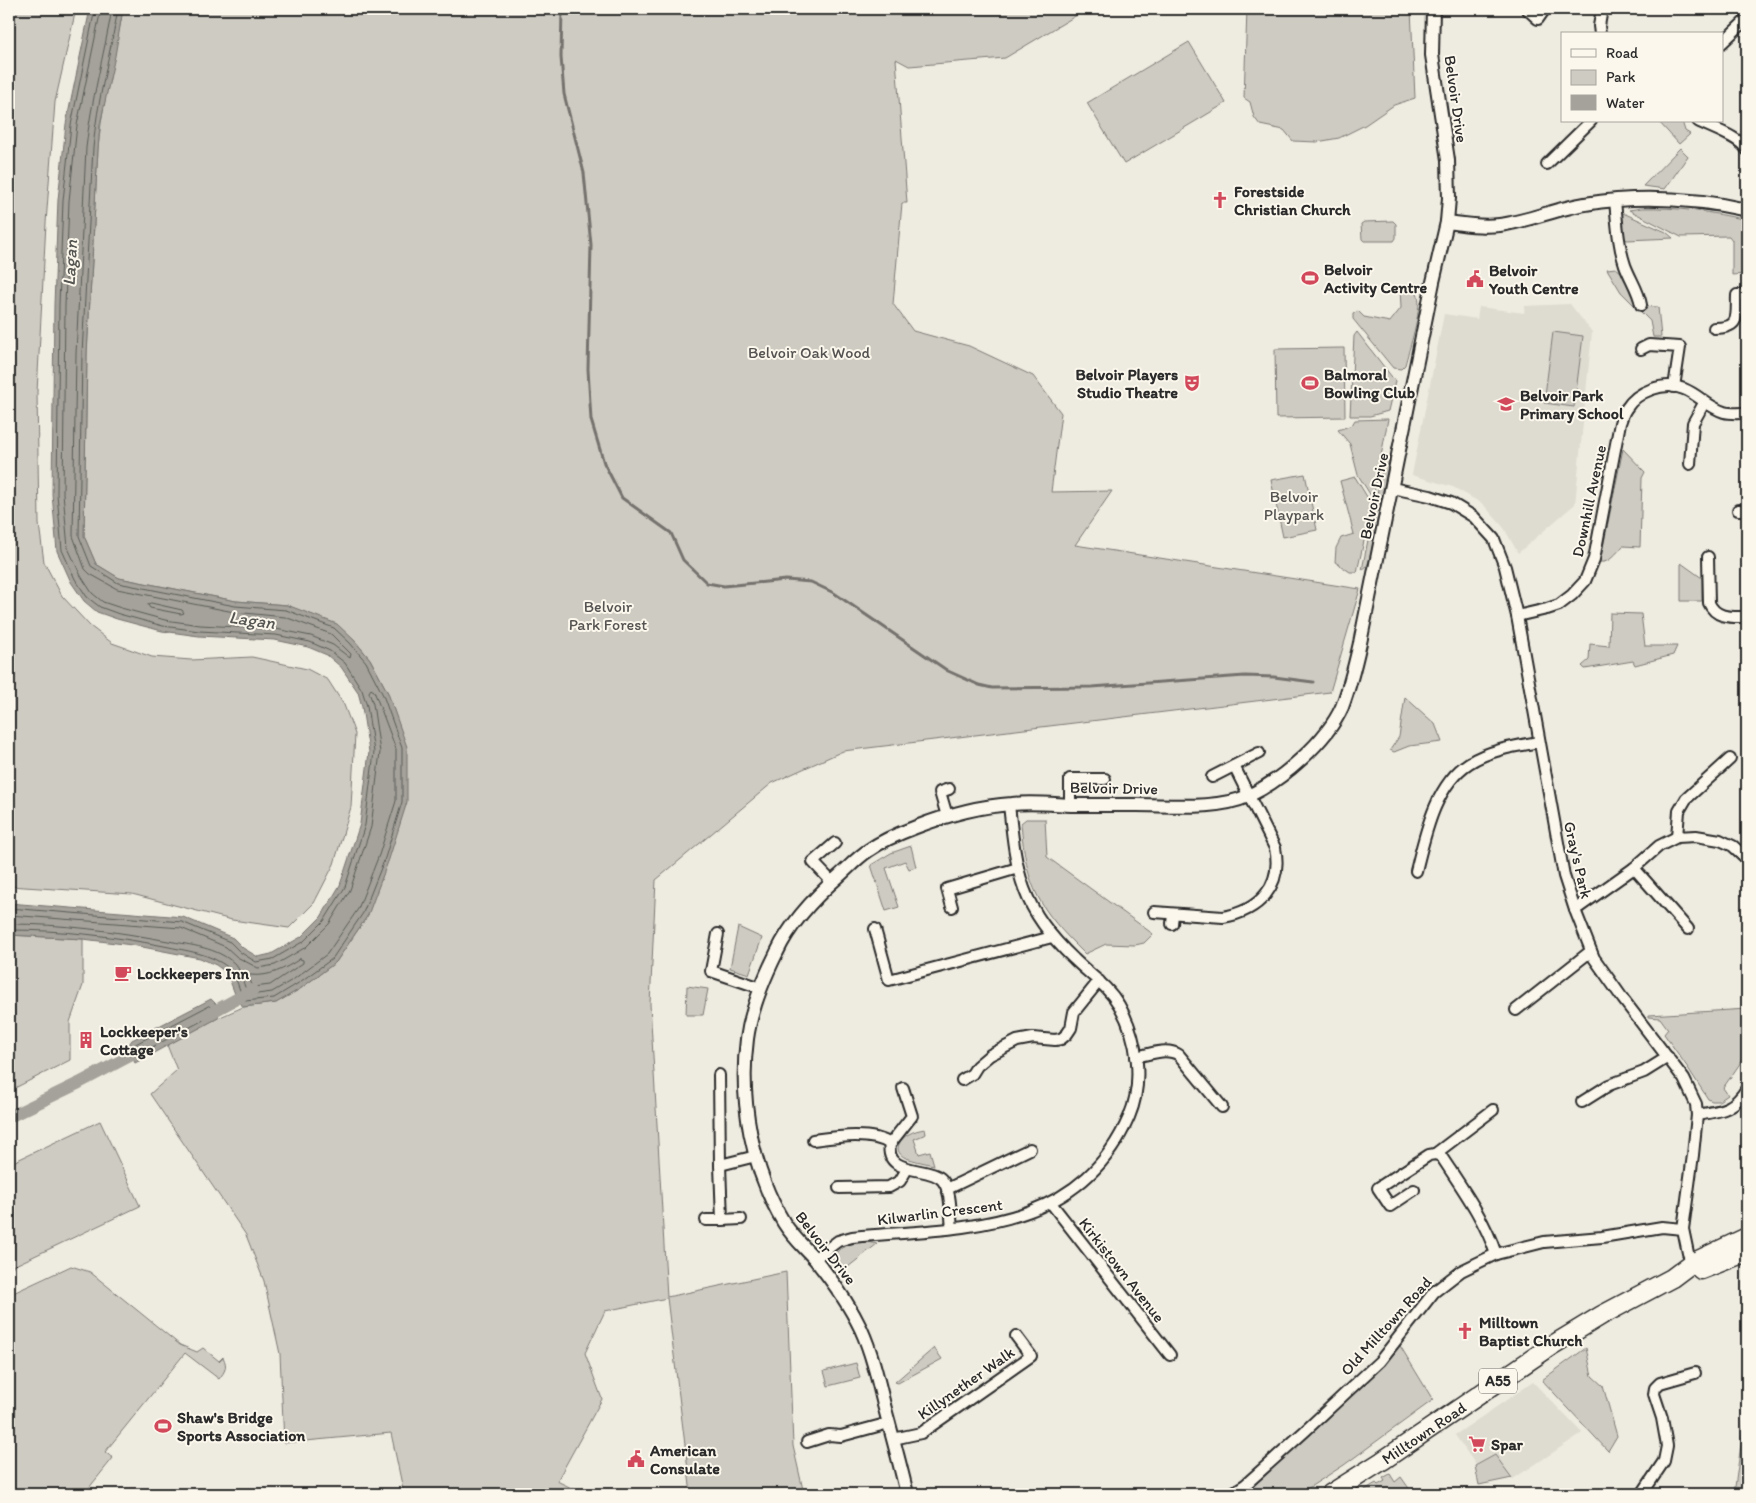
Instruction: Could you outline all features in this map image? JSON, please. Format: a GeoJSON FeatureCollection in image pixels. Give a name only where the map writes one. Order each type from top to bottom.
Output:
{"type":"FeatureCollection","features":[{"type":"Feature","properties":{"kind":"highway","name":"Milltown Road"},"geometry":{"type":"LineString","coordinates":[[1330,1494],[1382,1461],[1551,1346],[1602,1315],[1694,1268],[1747,1237]]}},
{"type":"Feature","properties":{"kind":"highway","name":"Milltown Road"},"geometry":{"type":"LineString","coordinates":[[1694,1268],[1747,1252]]}},
{"type":"Feature","properties":{"kind":"street","name":"Belvoir Drive"},"geometry":{"type":"LineString","coordinates":[[907,1494],[877,1374],[863,1334],[847,1302],[784,1223],[756,1156],[749,1126],[746,1059],[747,1037],[761,988],[778,948],[794,924],[832,882],[867,852],[887,839],[947,816],[975,809],[1009,804],[1214,804],[1248,796],[1279,777],[1302,759],[1329,729],[1340,710],[1350,685],[1360,643],[1433,282],[1447,222],[1448,160],[1432,55],[1433,9]]}},
{"type":"Feature","properties":{"kind":"street"},"geometry":{"type":"LineString","coordinates":[[1527,9],[1538,19],[1545,9]]}},
{"type":"Feature","properties":{"kind":"street"},"geometry":{"type":"LineString","coordinates":[[1600,32],[1598,26],[1602,9]]}},
{"type":"Feature","properties":{"kind":"street"},"geometry":{"type":"LineString","coordinates":[[1724,41],[1747,19]]}},
{"type":"Feature","properties":{"kind":"street"},"geometry":{"type":"LineString","coordinates":[[1547,164],[1590,122]]}},
{"type":"Feature","properties":{"kind":"street"},"geometry":{"type":"LineString","coordinates":[[1700,122],[1746,146]]}},
{"type":"Feature","properties":{"kind":"street"},"geometry":{"type":"LineString","coordinates":[[1447,222],[1482,226],[1510,224],[1583,204],[1615,200],[1660,198],[1702,201],[1747,209]]}},
{"type":"Feature","properties":{"kind":"street"},"geometry":{"type":"LineString","coordinates":[[1615,200],[1620,245],[1625,264],[1640,296],[1641,305]]}},
{"type":"Feature","properties":{"kind":"street"},"geometry":{"type":"LineString","coordinates":[[1714,328],[1727,328],[1733,323],[1736,318],[1737,295],[1747,295]]}},
{"type":"Feature","properties":{"kind":"street"},"geometry":{"type":"LineString","coordinates":[[1640,349],[1648,344],[1680,347],[1674,387],[1684,389],[1704,403],[1726,413],[1747,413]]}},
{"type":"Feature","properties":{"kind":"street","name":"Downhill Avenue"},"geometry":{"type":"LineString","coordinates":[[1517,616],[1559,605],[1585,581],[1594,559],[1620,423],[1626,409],[1643,392],[1655,388],[1674,387]]}},
{"type":"Feature","properties":{"kind":"street"},"geometry":{"type":"LineString","coordinates":[[1690,464],[1693,423],[1704,403]]}},
{"type":"Feature","properties":{"kind":"street","name":"Gray's Park"},"geometry":{"type":"LineString","coordinates":[[1392,488],[1452,503],[1474,517],[1494,539],[1505,567],[1517,616],[1564,876],[1575,910],[1591,951],[1623,999],[1668,1057],[1688,1087],[1696,1104],[1697,1115],[1683,1229],[1694,1268]]}},
{"type":"Feature","properties":{"kind":"street"},"geometry":{"type":"LineString","coordinates":[[1708,557],[1709,603],[1712,609],[1722,616],[1747,616]]}},
{"type":"Feature","properties":{"kind":"street"},"geometry":{"type":"LineString","coordinates":[[1416,871],[1440,797],[1458,772],[1469,763],[1496,752],[1539,742]]}},
{"type":"Feature","properties":{"kind":"street"},"geometry":{"type":"LineString","coordinates":[[1212,778],[1259,753]]}},
{"type":"Feature","properties":{"kind":"street"},"geometry":{"type":"LineString","coordinates":[[1676,837],[1678,811],[1686,799],[1730,759]]}},
{"type":"Feature","properties":{"kind":"street"},"geometry":{"type":"LineString","coordinates":[[1154,912],[1172,919],[1234,915],[1254,906],[1269,890],[1277,870],[1276,853],[1234,766]]}},
{"type":"Feature","properties":{"kind":"street"},"geometry":{"type":"LineString","coordinates":[[1070,805],[1070,780],[1105,779]]}},
{"type":"Feature","properties":{"kind":"street"},"geometry":{"type":"LineString","coordinates":[[947,816],[940,792],[949,789]]}},
{"type":"Feature","properties":{"kind":"street","name":"Kilwarlin Crescent"},"geometry":{"type":"LineString","coordinates":[[814,1259],[838,1241],[852,1237],[987,1224],[1008,1220],[1051,1203],[1082,1182],[1095,1170],[1118,1139],[1132,1110],[1137,1065],[1134,1042],[1118,1004],[1106,988],[1052,936],[1033,910],[1026,896],[1018,868],[1009,804]]}},
{"type":"Feature","properties":{"kind":"street"},"geometry":{"type":"LineString","coordinates":[[1575,910],[1634,868],[1659,846],[1676,837],[1696,836],[1720,840],[1733,846],[1747,859]]}},
{"type":"Feature","properties":{"kind":"street"},"geometry":{"type":"LineString","coordinates":[[832,882],[814,862],[835,843]]}},
{"type":"Feature","properties":{"kind":"street"},"geometry":{"type":"LineString","coordinates":[[952,907],[947,890],[1018,868]]}},
{"type":"Feature","properties":{"kind":"street"},"geometry":{"type":"LineString","coordinates":[[1634,868],[1688,929]]}},
{"type":"Feature","properties":{"kind":"street"},"geometry":{"type":"LineString","coordinates":[[875,929],[889,980],[1052,936]]}},
{"type":"Feature","properties":{"kind":"street"},"geometry":{"type":"LineString","coordinates":[[718,934],[711,971],[761,988]]}},
{"type":"Feature","properties":{"kind":"street"},"geometry":{"type":"LineString","coordinates":[[1516,1010],[1591,951]]}},
{"type":"Feature","properties":{"kind":"street"},"geometry":{"type":"LineString","coordinates":[[962,1080],[972,1074],[977,1066],[990,1055],[1025,1039],[1061,1039],[1071,1028],[1074,1012],[1099,981]]}},
{"type":"Feature","properties":{"kind":"street"},"geometry":{"type":"LineString","coordinates":[[1136,1057],[1164,1051],[1174,1052],[1179,1055],[1222,1108]]}},
{"type":"Feature","properties":{"kind":"street"},"geometry":{"type":"LineString","coordinates":[[1582,1102],[1609,1085],[1644,1072],[1668,1057]]}},
{"type":"Feature","properties":{"kind":"street"},"geometry":{"type":"LineString","coordinates":[[719,1075],[722,1220]]}},
{"type":"Feature","properties":{"kind":"street"},"geometry":{"type":"LineString","coordinates":[[903,1088],[912,1116],[890,1144],[891,1156],[900,1166],[942,1179],[947,1189],[952,1228]]}},
{"type":"Feature","properties":{"kind":"street"},"geometry":{"type":"LineString","coordinates":[[1697,1115],[1721,1111],[1733,1105],[1747,1090]]}},
{"type":"Feature","properties":{"kind":"street"},"geometry":{"type":"LineString","coordinates":[[1414,1190],[1390,1206],[1378,1188],[1429,1155],[1435,1154],[1493,1110]]}},
{"type":"Feature","properties":{"kind":"street"},"geometry":{"type":"LineString","coordinates":[[813,1140],[846,1136],[883,1139],[890,1144]]}},
{"type":"Feature","properties":{"kind":"street"},"geometry":{"type":"LineString","coordinates":[[947,1189],[1030,1149]]}},
{"type":"Feature","properties":{"kind":"street"},"geometry":{"type":"LineString","coordinates":[[1435,1154],[1441,1156],[1478,1212],[1496,1254]]}},
{"type":"Feature","properties":{"kind":"street"},"geometry":{"type":"LineString","coordinates":[[720,1165],[756,1156]]}},
{"type":"Feature","properties":{"kind":"street"},"geometry":{"type":"LineString","coordinates":[[839,1188],[889,1188],[900,1181],[907,1169]]}},
{"type":"Feature","properties":{"kind":"street","name":"Kirkistown Avenue"},"geometry":{"type":"LineString","coordinates":[[1051,1203],[1170,1355]]}},
{"type":"Feature","properties":{"kind":"street"},"geometry":{"type":"LineString","coordinates":[[706,1220],[741,1219]]}},
{"type":"Feature","properties":{"kind":"street","name":"Old Milltown Road"},"geometry":{"type":"LineString","coordinates":[[1231,1494],[1245,1485],[1297,1439],[1380,1361],[1434,1292],[1461,1271],[1496,1254],[1544,1242],[1602,1237],[1662,1227],[1683,1229]]}},
{"type":"Feature","properties":{"kind":"street","name":"Killynether Walk"},"geometry":{"type":"LineString","coordinates":[[893,1439],[921,1433],[1030,1356],[1016,1336]]}},
{"type":"Feature","properties":{"kind":"street"},"geometry":{"type":"LineString","coordinates":[[1642,1494],[1664,1461],[1667,1446],[1662,1418],[1654,1394],[1655,1388],[1660,1383],[1695,1373]]}},
{"type":"Feature","properties":{"kind":"street"},"geometry":{"type":"LineString","coordinates":[[807,1442],[829,1435],[841,1436],[889,1423]]}},
{"type":"Feature","properties":{"kind":"shaded area","name":"Belvoir Park Primary School"},"geometry":{"type":"Polygon","coordinates":[[[1570,304],[1592,332],[1575,504],[1518,553],[1504,528],[1483,504],[1453,487],[1412,475],[1444,314],[1477,319],[1479,307],[1524,313],[1525,306],[1570,304]]]}},
{"type":"Feature","properties":{"kind":"shaded area"},"geometry":{"type":"Polygon","coordinates":[[[1533,1382],[1582,1433],[1513,1479],[1495,1455],[1476,1465],[1455,1435],[1533,1382]]]}},
{"type":"Feature","properties":{"kind":"green space"},"geometry":{"type":"Polygon","coordinates":[[[9,9],[76,9],[55,102],[46,223],[37,392],[39,524],[44,562],[62,596],[90,626],[112,643],[152,657],[191,660],[252,657],[307,669],[328,680],[344,705],[355,734],[351,807],[334,864],[314,903],[289,928],[232,920],[132,894],[9,886],[9,683],[13,666],[9,663],[9,9]]]}},
{"type":"Feature","properties":{"kind":"green space","name":"Belvoir Park Forest"},"geometry":{"type":"Polygon","coordinates":[[[123,9],[1087,9],[1005,58],[909,66],[896,59],[907,203],[902,203],[893,304],[913,331],[969,346],[1033,376],[1061,413],[1051,492],[1112,491],[1075,545],[1360,589],[1330,692],[843,751],[772,783],[656,880],[650,1004],[667,1297],[786,1272],[793,1446],[804,1494],[691,1494],[667,1298],[605,1311],[585,1353],[602,1399],[557,1481],[584,1494],[404,1494],[391,1433],[284,1443],[280,1354],[264,1281],[246,1235],[150,1094],[177,1070],[167,1045],[243,1007],[276,1003],[300,989],[336,962],[368,915],[388,693],[370,659],[354,640],[287,605],[236,601],[119,578],[96,564],[84,536],[87,354],[98,149],[123,9]]]}},
{"type":"Feature","properties":{"kind":"green space"},"geometry":{"type":"Polygon","coordinates":[[[1247,9],[1411,9],[1415,98],[1394,105],[1365,125],[1339,138],[1317,142],[1293,141],[1284,130],[1260,125],[1254,117],[1250,102],[1244,98],[1247,9]]]}},
{"type":"Feature","properties":{"kind":"green space"},"geometry":{"type":"Polygon","coordinates":[[[1189,42],[1226,103],[1124,164],[1087,103],[1189,42]]]}},
{"type":"Feature","properties":{"kind":"green space"},"geometry":{"type":"Polygon","coordinates":[[[1659,122],[1682,122],[1685,131],[1690,134],[1679,144],[1659,122]]]}},
{"type":"Feature","properties":{"kind":"green space"},"geometry":{"type":"Polygon","coordinates":[[[1680,148],[1688,156],[1665,189],[1643,186],[1680,148]]]}},
{"type":"Feature","properties":{"kind":"green space"},"geometry":{"type":"Polygon","coordinates":[[[1668,208],[1747,220],[1747,274],[1732,275],[1732,240],[1729,236],[1681,237],[1629,210],[1668,208]]]}},
{"type":"Feature","properties":{"kind":"green space"},"geometry":{"type":"Polygon","coordinates":[[[1623,213],[1666,232],[1673,238],[1627,240],[1623,237],[1620,218],[1623,213]]]}},
{"type":"Feature","properties":{"kind":"green space"},"geometry":{"type":"Polygon","coordinates":[[[1393,221],[1396,224],[1396,238],[1394,241],[1364,241],[1362,239],[1361,224],[1364,222],[1393,221]]]}},
{"type":"Feature","properties":{"kind":"green space"},"geometry":{"type":"Polygon","coordinates":[[[1616,268],[1622,273],[1636,306],[1658,307],[1661,337],[1653,337],[1650,321],[1621,292],[1607,269],[1616,268]]]}},
{"type":"Feature","properties":{"kind":"green space"},"geometry":{"type":"Polygon","coordinates":[[[1412,286],[1418,295],[1419,303],[1414,330],[1405,365],[1401,369],[1393,368],[1353,319],[1353,314],[1358,311],[1364,317],[1390,322],[1401,308],[1400,287],[1412,286]]]}},
{"type":"Feature","properties":{"kind":"green space"},"geometry":{"type":"Polygon","coordinates":[[[1357,332],[1395,381],[1388,411],[1370,416],[1350,416],[1354,336],[1357,332]]]}},
{"type":"Feature","properties":{"kind":"green space"},"geometry":{"type":"Polygon","coordinates":[[[1553,332],[1583,336],[1574,407],[1544,403],[1553,332]]]}},
{"type":"Feature","properties":{"kind":"green space","name":"Balmoral Bowling Club"},"geometry":{"type":"Polygon","coordinates":[[[1344,348],[1345,417],[1276,418],[1275,349],[1344,348]]]}},
{"type":"Feature","properties":{"kind":"green space"},"geometry":{"type":"Polygon","coordinates":[[[1388,419],[1373,499],[1358,475],[1350,444],[1338,430],[1352,425],[1355,420],[1388,419]]]}},
{"type":"Feature","properties":{"kind":"green space"},"geometry":{"type":"Polygon","coordinates":[[[1623,449],[1645,472],[1642,478],[1640,547],[1623,546],[1610,559],[1600,562],[1623,449]]]}},
{"type":"Feature","properties":{"kind":"green space"},"geometry":{"type":"Polygon","coordinates":[[[1384,460],[1389,460],[1370,558],[1367,566],[1362,570],[1384,460]]]}},
{"type":"Feature","properties":{"kind":"green space","name":"Belvoir Playpark"},"geometry":{"type":"Polygon","coordinates":[[[1305,474],[1317,530],[1283,537],[1271,480],[1305,474]]]}},
{"type":"Feature","properties":{"kind":"green space"},"geometry":{"type":"Polygon","coordinates":[[[1355,477],[1372,505],[1357,572],[1350,572],[1335,562],[1336,548],[1341,538],[1354,534],[1340,481],[1355,477]]]}},
{"type":"Feature","properties":{"kind":"green space"},"geometry":{"type":"Polygon","coordinates":[[[1681,563],[1702,578],[1702,601],[1681,601],[1681,563]]]}},
{"type":"Feature","properties":{"kind":"green space"},"geometry":{"type":"Polygon","coordinates":[[[1610,613],[1641,614],[1645,646],[1677,646],[1673,655],[1635,665],[1633,661],[1585,669],[1582,666],[1589,660],[1590,644],[1609,646],[1610,613]]]}},
{"type":"Feature","properties":{"kind":"green space"},"geometry":{"type":"Polygon","coordinates":[[[1405,697],[1435,724],[1442,742],[1409,746],[1394,752],[1390,750],[1399,737],[1405,697]]]}},
{"type":"Feature","properties":{"kind":"green space"},"geometry":{"type":"Polygon","coordinates":[[[1026,819],[1045,819],[1047,857],[1153,934],[1144,943],[1135,945],[1106,944],[1085,954],[1056,924],[1046,910],[1031,881],[1023,845],[1021,823],[1026,819]]]}},
{"type":"Feature","properties":{"kind":"green space"},"geometry":{"type":"Polygon","coordinates":[[[911,846],[916,867],[909,869],[905,861],[886,868],[899,907],[886,911],[871,865],[891,853],[911,846]]]}},
{"type":"Feature","properties":{"kind":"green space"},"geometry":{"type":"Polygon","coordinates":[[[738,927],[762,938],[749,974],[730,968],[738,927]]]}},
{"type":"Feature","properties":{"kind":"green space"},"geometry":{"type":"Polygon","coordinates":[[[9,935],[83,939],[83,985],[70,1022],[70,1060],[9,1091],[9,935]]]}},
{"type":"Feature","properties":{"kind":"green space"},"geometry":{"type":"Polygon","coordinates":[[[687,986],[708,989],[703,1015],[686,1015],[687,986]]]}},
{"type":"Feature","properties":{"kind":"green space"},"geometry":{"type":"Polygon","coordinates":[[[1747,1009],[1747,1048],[1739,1065],[1723,1088],[1728,1095],[1719,1101],[1712,1101],[1708,1099],[1664,1034],[1668,1029],[1660,1018],[1649,1017],[1649,1015],[1747,1009]]]}},
{"type":"Feature","properties":{"kind":"green space"},"geometry":{"type":"Polygon","coordinates":[[[100,1121],[140,1206],[9,1268],[9,1164],[100,1121]]]}},
{"type":"Feature","properties":{"kind":"green space"},"geometry":{"type":"Polygon","coordinates":[[[925,1129],[926,1134],[914,1139],[919,1154],[930,1151],[934,1165],[906,1158],[898,1149],[900,1142],[905,1136],[925,1129]]]}},
{"type":"Feature","properties":{"kind":"green space"},"geometry":{"type":"Polygon","coordinates":[[[867,1242],[877,1244],[843,1271],[832,1258],[843,1247],[867,1242]]]}},
{"type":"Feature","properties":{"kind":"green space"},"geometry":{"type":"Polygon","coordinates":[[[71,1266],[90,1272],[180,1345],[197,1352],[203,1348],[219,1361],[223,1357],[225,1369],[219,1379],[185,1353],[105,1452],[113,1458],[84,1494],[9,1494],[9,1295],[71,1266]]]}},
{"type":"Feature","properties":{"kind":"green space"},"geometry":{"type":"Polygon","coordinates":[[[1399,1344],[1433,1400],[1344,1465],[1299,1494],[1241,1494],[1338,1407],[1399,1344]]]}},
{"type":"Feature","properties":{"kind":"green space"},"geometry":{"type":"Polygon","coordinates":[[[934,1348],[942,1359],[898,1383],[895,1382],[934,1348]]]}},
{"type":"Feature","properties":{"kind":"green space"},"geometry":{"type":"Polygon","coordinates":[[[1586,1348],[1592,1376],[1603,1386],[1617,1436],[1608,1451],[1542,1380],[1586,1348]]]}},
{"type":"Feature","properties":{"kind":"green space"},"geometry":{"type":"Polygon","coordinates":[[[856,1363],[860,1378],[828,1386],[824,1371],[856,1363]]]}},
{"type":"Feature","properties":{"kind":"green space"},"geometry":{"type":"Polygon","coordinates":[[[1747,1402],[1747,1494],[1734,1494],[1747,1402]]]}},
{"type":"Feature","properties":{"kind":"green space"},"geometry":{"type":"Polygon","coordinates":[[[1495,1455],[1512,1478],[1479,1485],[1475,1466],[1495,1455]]]}},
{"type":"Feature","properties":{"kind":"green space"},"geometry":{"type":"Polygon","coordinates":[[[1390,1474],[1395,1482],[1401,1477],[1413,1494],[1358,1494],[1376,1483],[1378,1485],[1385,1481],[1383,1478],[1390,1474]]]}},
{"type":"Feature","properties":{"kind":"water","name":"Lagan"},"geometry":{"type":"Polygon","coordinates":[[[90,9],[123,9],[100,125],[87,354],[84,536],[96,564],[119,578],[236,601],[287,605],[337,624],[370,659],[388,693],[407,747],[407,802],[389,859],[368,915],[336,962],[300,989],[276,1003],[243,1007],[235,994],[227,973],[216,965],[200,958],[132,945],[83,939],[9,935],[9,903],[183,917],[233,938],[243,948],[258,957],[271,954],[301,937],[321,917],[340,885],[360,824],[369,752],[358,692],[341,667],[327,655],[308,647],[275,640],[199,636],[162,631],[97,612],[84,601],[71,582],[57,551],[52,494],[54,305],[58,200],[66,124],[90,9]]]}},
{"type":"Feature","properties":{"kind":"water"},"geometry":{"type":"Polygon","coordinates":[[[211,999],[220,1008],[218,1018],[135,1063],[127,1047],[132,1040],[211,999]]]}},
{"type":"Feature","properties":{"kind":"waterway"},"geometry":{"type":"LineString","coordinates":[[562,9],[561,57],[564,94],[584,173],[591,245],[588,369],[591,420],[604,463],[622,498],[671,533],[683,560],[707,583],[724,586],[786,580],[811,582],[834,593],[948,671],[979,685],[992,688],[1092,687],[1245,676],[1274,677],[1313,682]]}},
{"type":"Feature","properties":{"kind":"waterway"},"geometry":{"type":"LineString","coordinates":[[207,1015],[253,990]]}},
{"type":"Feature","properties":{"kind":"waterway"},"geometry":{"type":"LineString","coordinates":[[9,1117],[145,1048]]}},
{"type":"Feature","properties":{"kind":"place","name":"Forestside Christian Church"},"geometry":{"type":"Point","coordinates":[1220,200]}},
{"type":"Feature","properties":{"kind":"place","name":"Belvoir Activity Centre"},"geometry":{"type":"Point","coordinates":[1310,278]}},
{"type":"Feature","properties":{"kind":"place","name":"Belvoir Youth Centre"},"geometry":{"type":"Point","coordinates":[1475,279]}},
{"type":"Feature","properties":{"kind":"place","name":"Belvoir Players Studio Theatre"},"geometry":{"type":"Point","coordinates":[1192,383]}},
{"type":"Feature","properties":{"kind":"place","name":"Balmoral Bowling Club"},"geometry":{"type":"Point","coordinates":[1310,383]}},
{"type":"Feature","properties":{"kind":"place","name":"Belvoir Park Primary School"},"geometry":{"type":"Point","coordinates":[1506,404]}},
{"type":"Feature","properties":{"kind":"place","name":"Lockkeepers Inn"},"geometry":{"type":"Point","coordinates":[123,973]}},
{"type":"Feature","properties":{"kind":"place","name":"Lockkeeper's Cottage"},"geometry":{"type":"Point","coordinates":[86,1040]}},
{"type":"Feature","properties":{"kind":"place","name":"Milltown Baptist Church"},"geometry":{"type":"Point","coordinates":[1465,1331]}},
{"type":"Feature","properties":{"kind":"place","name":"Shaw's Bridge Sports Association"},"geometry":{"type":"Point","coordinates":[163,1426]}},
{"type":"Feature","properties":{"kind":"place","name":"Spar"},"geometry":{"type":"Point","coordinates":[1477,1444]}},
{"type":"Feature","properties":{"kind":"place","name":"American Consulate"},"geometry":{"type":"Point","coordinates":[636,1459]}},
{"type":"Feature","properties":{"kind":"park label","name":"Belvoir Oak Wood"},"geometry":{"type":"Point","coordinates":[809,352]}}]}
